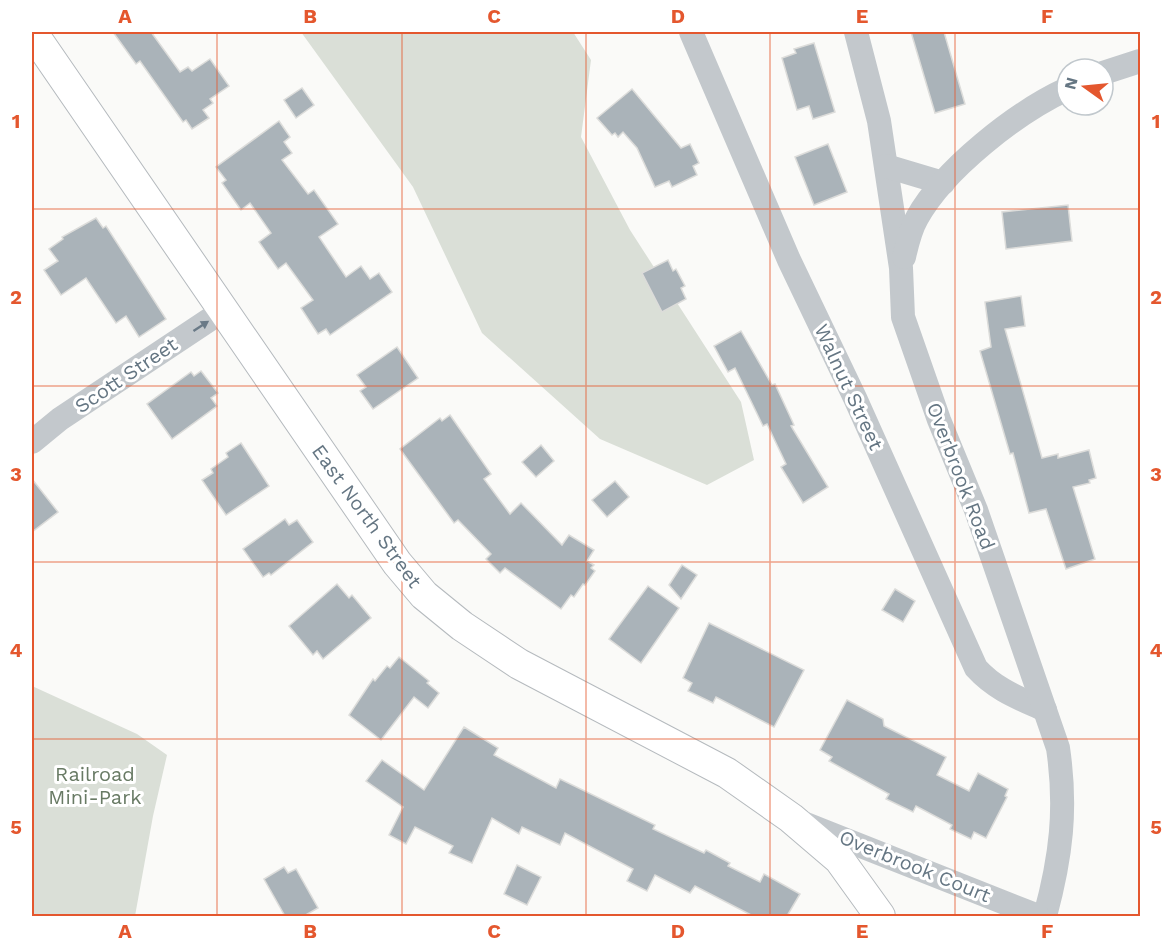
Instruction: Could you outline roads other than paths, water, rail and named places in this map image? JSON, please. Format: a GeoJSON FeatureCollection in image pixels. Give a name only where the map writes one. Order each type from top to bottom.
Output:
{"type":"FeatureCollection","features":[{"type":"Feature","properties":{"kind":"main road","name":"East North Street"},"geometry":{"type":"LineString","coordinates":[[32,32],[397,563],[424,595],[462,626],[519,664],[727,773],[791,818],[838,859],[880,916]]}},
{"type":"Feature","properties":{"kind":"street","name":"Walnut Street"},"geometry":{"type":"LineString","coordinates":[[691,32],[789,260],[855,398],[976,668],[988,682],[1004,692],[1045,710]]}},
{"type":"Feature","properties":{"kind":"street","name":"Overbrook Road"},"geometry":{"type":"LineString","coordinates":[[856,32],[879,121],[901,268],[901,300],[910,340],[976,510],[1058,748],[1064,788],[1063,825],[1057,873],[1045,916]]}},
{"type":"Feature","properties":{"kind":"street"},"geometry":{"type":"LineString","coordinates":[[1115,69],[1140,60]]}},
{"type":"Feature","properties":{"kind":"street"},"geometry":{"type":"LineString","coordinates":[[901,268],[909,235],[917,218],[943,183],[1005,127],[1055,96]]}},
{"type":"Feature","properties":{"kind":"street"},"geometry":{"type":"LineString","coordinates":[[886,166],[943,183]]}},
{"type":"Feature","properties":{"kind":"street","name":"Scott Street"},"geometry":{"type":"LineString","coordinates":[[32,442],[60,419],[224,310]]}},
{"type":"Feature","properties":{"kind":"street","name":"Overbrook Court"},"geometry":{"type":"LineString","coordinates":[[791,818],[1038,916]]}},
{"type":"Feature","properties":{"kind":"park label","name":"Railroad Mini-Park"},"geometry":{"type":"Point","coordinates":[95,786]}}]}
